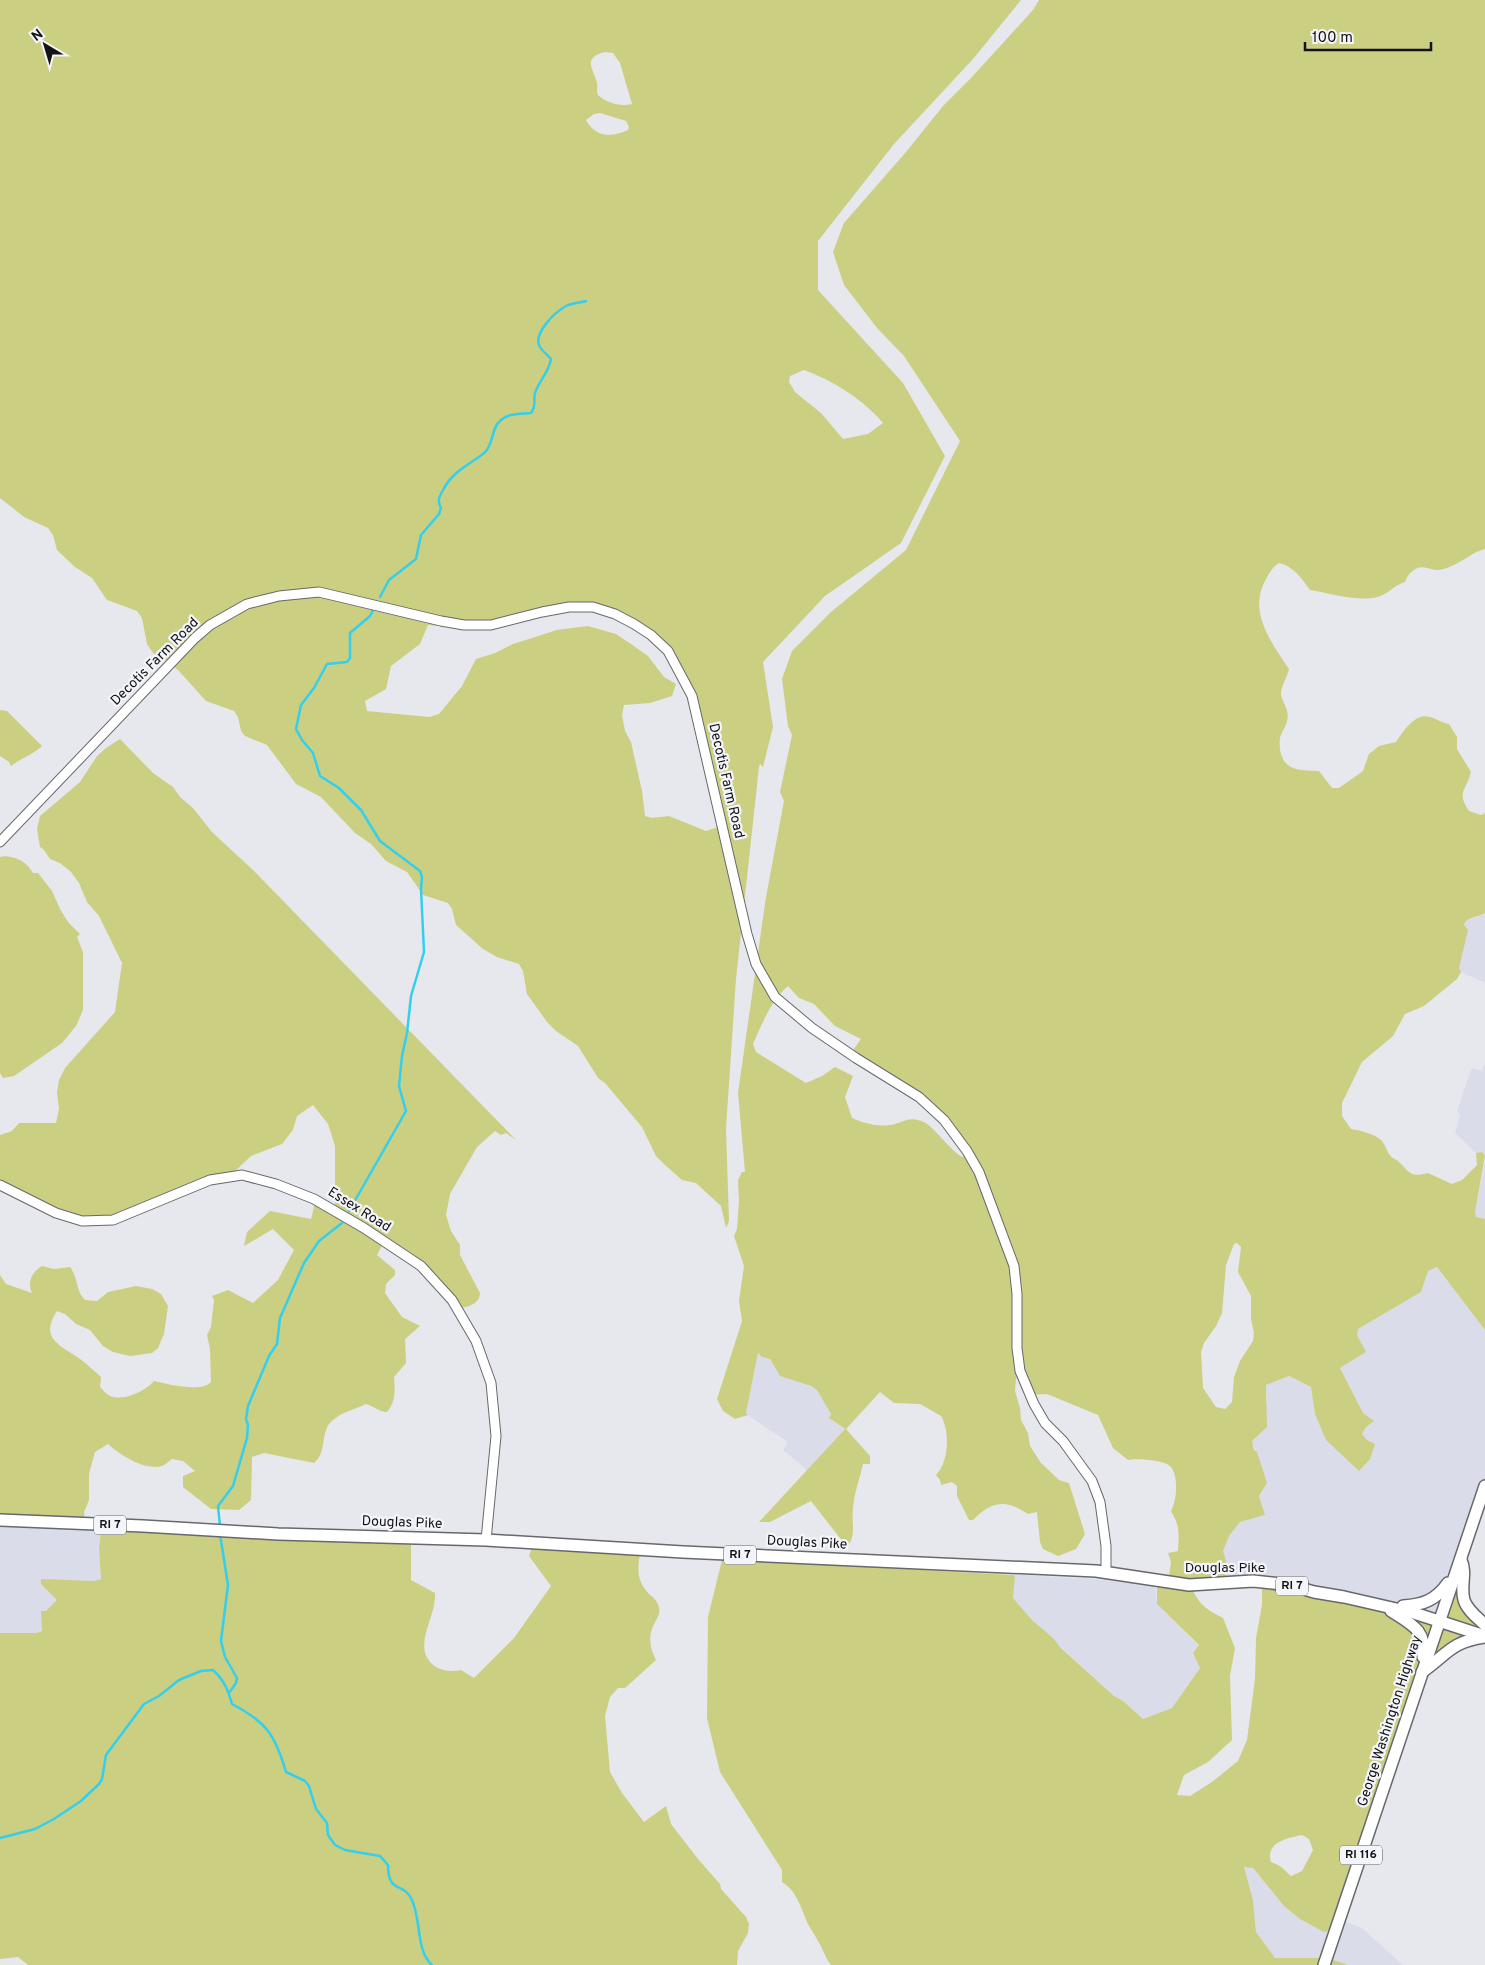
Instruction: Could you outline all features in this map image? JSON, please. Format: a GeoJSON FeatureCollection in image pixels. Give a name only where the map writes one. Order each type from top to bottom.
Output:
{"type":"FeatureCollection","features":[{"type":"Feature","properties":{"kind":"main road","name":"George Washington Highway"},"geometry":{"type":"LineString","coordinates":[[1324,1965],[1485,1486]]}},
{"type":"Feature","properties":{"kind":"main road","name":"Douglas Pike"},"geometry":{"type":"LineString","coordinates":[[0,1520],[278,1534],[486,1540],[683,1552],[1106,1572],[1190,1584],[1254,1581],[1290,1585],[1314,1592],[1381,1605],[1439,1621],[1485,1637]]}},
{"type":"Feature","properties":{"kind":"main road"},"geometry":{"type":"LineString","coordinates":[[1381,1605],[1414,1605],[1429,1602],[1436,1598],[1454,1575],[1461,1558]]}},
{"type":"Feature","properties":{"kind":"main road"},"geometry":{"type":"LineString","coordinates":[[1461,1558],[1464,1567],[1464,1600],[1485,1625]]}},
{"type":"Feature","properties":{"kind":"main road"},"geometry":{"type":"LineString","coordinates":[[1381,1605],[1406,1620],[1420,1633],[1424,1644],[1422,1672]]}},
{"type":"Feature","properties":{"kind":"main road"},"geometry":{"type":"LineString","coordinates":[[1422,1672],[1453,1646],[1485,1637]]}},
{"type":"Feature","properties":{"kind":"street","name":"Decotis Farm Road"},"geometry":{"type":"LineString","coordinates":[[0,842],[195,638],[210,625],[247,604],[279,596],[319,592],[464,625],[491,625],[569,607],[593,607],[615,614],[634,624],[668,651],[692,696],[747,934],[756,964],[775,997],[812,1028],[919,1097],[944,1120],[967,1151],[979,1172],[1014,1266],[1017,1294],[1017,1348],[1020,1371],[1034,1404],[1045,1422],[1064,1441],[1092,1481],[1100,1502],[1106,1546],[1106,1572]]}},
{"type":"Feature","properties":{"kind":"street","name":"Essex Road"},"geometry":{"type":"LineString","coordinates":[[0,1185],[56,1213],[82,1221],[113,1220],[210,1180],[242,1175],[276,1184],[314,1199],[364,1228],[421,1266],[452,1300],[476,1341],[491,1383],[496,1436],[486,1540]]}},
{"type":"Feature","properties":{"kind":"shaded area"},"geometry":{"type":"Polygon","coordinates":[[[1485,913],[1485,983],[1461,972],[1459,968],[1465,921],[1485,913]]]}},
{"type":"Feature","properties":{"kind":"shaded area"},"geometry":{"type":"Polygon","coordinates":[[[1485,1063],[1485,1156],[1482,1152],[1476,1153],[1455,1133],[1460,1115],[1457,1111],[1471,1070],[1473,1068],[1482,1071],[1485,1063]]]}},
{"type":"Feature","properties":{"kind":"shaded area"},"geometry":{"type":"Polygon","coordinates":[[[1485,1162],[1485,1219],[1476,1217],[1475,1212],[1485,1162]]]}},
{"type":"Feature","properties":{"kind":"shaded area"},"geometry":{"type":"Polygon","coordinates":[[[1437,1267],[1485,1330],[1485,1496],[1442,1620],[1264,1588],[1227,1586],[1223,1551],[1229,1536],[1240,1522],[1265,1515],[1259,1496],[1267,1483],[1252,1441],[1267,1402],[1266,1385],[1289,1376],[1311,1387],[1315,1414],[1374,1444],[1362,1434],[1366,1427],[1363,1413],[1340,1368],[1358,1329],[1421,1292],[1428,1271],[1437,1267]]]}},
{"type":"Feature","properties":{"kind":"shaded area"},"geometry":{"type":"Polygon","coordinates":[[[758,1353],[762,1357],[770,1359],[780,1376],[802,1382],[817,1390],[827,1405],[831,1414],[830,1419],[845,1430],[807,1470],[783,1450],[788,1442],[746,1414],[758,1353]]]}},
{"type":"Feature","properties":{"kind":"shaded area"},"geometry":{"type":"Polygon","coordinates":[[[0,1523],[102,1524],[99,1548],[101,1579],[41,1584],[58,1600],[46,1612],[42,1631],[36,1633],[0,1633],[0,1523]]]}},
{"type":"Feature","properties":{"kind":"shaded area"},"geometry":{"type":"Polygon","coordinates":[[[1013,1575],[1155,1582],[1157,1604],[1199,1646],[1193,1653],[1200,1668],[1172,1708],[1143,1719],[1123,1701],[1114,1696],[1032,1620],[1013,1598],[1015,1577],[1013,1575]]]}},
{"type":"Feature","properties":{"kind":"shaded area"},"geometry":{"type":"Polygon","coordinates":[[[1244,1867],[1253,1868],[1284,1906],[1341,1920],[1362,1928],[1403,1965],[1348,1965],[1328,1958],[1275,1958],[1256,1932],[1253,1900],[1244,1867]]]}},
{"type":"Feature","properties":{"kind":"green space"},"geometry":{"type":"Polygon","coordinates":[[[0,0],[1021,0],[973,59],[894,144],[818,241],[818,290],[903,383],[945,456],[901,543],[825,596],[763,662],[773,727],[763,767],[760,764],[759,767],[736,979],[726,1129],[729,1221],[726,1228],[721,1206],[696,1183],[682,1180],[656,1156],[642,1127],[605,1083],[598,1078],[578,1046],[556,1031],[547,1022],[527,994],[523,971],[519,964],[497,957],[483,949],[456,925],[452,909],[448,903],[423,895],[407,872],[386,861],[371,844],[355,833],[321,797],[296,784],[267,745],[245,736],[241,731],[238,717],[234,711],[206,701],[178,670],[153,653],[147,644],[142,618],[137,611],[107,600],[92,578],[75,567],[57,550],[53,535],[48,528],[24,517],[0,498],[0,0]],[[605,52],[593,57],[591,64],[597,83],[598,95],[614,104],[632,104],[620,63],[613,53],[605,52]],[[600,113],[594,114],[586,120],[599,133],[610,135],[628,130],[629,127],[626,121],[600,113]],[[804,370],[790,376],[789,382],[795,392],[821,413],[843,439],[868,434],[883,423],[867,406],[825,379],[804,370]],[[576,610],[484,625],[428,625],[420,644],[391,666],[386,689],[365,701],[367,711],[429,717],[439,714],[462,686],[476,659],[495,653],[513,644],[557,630],[588,626],[616,634],[648,656],[664,677],[676,684],[672,696],[650,703],[624,705],[622,715],[625,731],[631,742],[642,791],[645,816],[652,818],[669,816],[706,831],[721,826],[692,690],[652,635],[598,611],[576,610]]]}},
{"type":"Feature","properties":{"kind":"green space"},"geometry":{"type":"Polygon","coordinates":[[[1039,0],[1485,0],[1485,549],[1444,569],[1417,568],[1409,574],[1405,582],[1381,596],[1369,598],[1352,598],[1310,590],[1293,570],[1279,563],[1265,581],[1260,593],[1259,605],[1264,627],[1269,638],[1289,669],[1281,692],[1288,717],[1281,736],[1280,750],[1282,757],[1289,766],[1319,771],[1332,788],[1339,788],[1363,771],[1369,754],[1379,746],[1396,742],[1406,728],[1419,717],[1430,717],[1449,724],[1457,737],[1457,749],[1471,772],[1463,792],[1463,799],[1469,811],[1481,815],[1485,813],[1485,913],[1465,922],[1464,925],[1468,930],[1459,968],[1461,972],[1457,979],[1424,1006],[1405,1014],[1393,1036],[1362,1062],[1342,1103],[1342,1116],[1351,1129],[1370,1134],[1381,1140],[1391,1156],[1413,1174],[1428,1173],[1452,1184],[1462,1180],[1477,1165],[1476,1153],[1482,1152],[1485,1156],[1475,1212],[1476,1217],[1485,1219],[1485,1330],[1437,1267],[1428,1271],[1421,1292],[1358,1329],[1357,1335],[1366,1352],[1340,1368],[1363,1413],[1374,1421],[1366,1427],[1362,1434],[1367,1440],[1375,1444],[1370,1459],[1359,1471],[1326,1440],[1315,1414],[1311,1387],[1289,1376],[1266,1385],[1267,1427],[1252,1441],[1267,1483],[1259,1496],[1265,1515],[1240,1522],[1229,1536],[1223,1551],[1227,1564],[1226,1585],[1191,1586],[1204,1606],[1223,1618],[1235,1648],[1230,1676],[1232,1740],[1208,1762],[1184,1775],[1177,1795],[1190,1796],[1212,1782],[1238,1761],[1247,1740],[1255,1679],[1256,1638],[1262,1605],[1262,1589],[1288,1589],[1442,1620],[1457,1575],[1463,1599],[1485,1635],[1462,1641],[1425,1674],[1337,1929],[1324,1932],[1300,1919],[1284,1906],[1253,1868],[1244,1867],[1253,1900],[1256,1932],[1275,1958],[1328,1958],[1348,1965],[831,1965],[808,1924],[795,1895],[782,1882],[782,1870],[720,1772],[707,1718],[708,1617],[722,1560],[724,1559],[1013,1575],[1015,1576],[1013,1598],[1032,1620],[1114,1696],[1123,1701],[1143,1719],[1172,1708],[1200,1668],[1193,1653],[1199,1645],[1157,1604],[1157,1583],[1168,1582],[1171,1562],[1168,1553],[1178,1551],[1178,1530],[1171,1511],[1175,1501],[1176,1488],[1173,1470],[1167,1464],[1156,1461],[1143,1459],[1128,1460],[1113,1448],[1098,1415],[1047,1394],[1028,1395],[1025,1382],[1016,1378],[1015,1391],[1021,1420],[1028,1433],[1030,1446],[1041,1463],[1059,1480],[1069,1483],[1085,1534],[1076,1549],[1058,1556],[1043,1549],[1040,1542],[1037,1512],[1028,1514],[1012,1506],[999,1504],[986,1509],[973,1520],[969,1520],[957,1496],[957,1486],[952,1482],[941,1485],[936,1475],[944,1462],[947,1446],[946,1430],[941,1416],[920,1404],[894,1403],[880,1392],[846,1429],[870,1456],[870,1464],[863,1464],[856,1491],[853,1533],[847,1547],[811,1501],[770,1522],[759,1522],[845,1429],[829,1418],[831,1414],[817,1390],[811,1386],[780,1376],[770,1359],[762,1357],[758,1353],[746,1413],[748,1415],[735,1419],[723,1411],[717,1399],[742,1321],[739,1301],[744,1266],[734,1236],[737,1229],[739,1201],[738,1180],[742,1172],[745,1172],[738,1093],[766,897],[784,801],[780,792],[792,735],[788,726],[782,679],[792,651],[831,612],[906,550],[960,441],[904,356],[877,328],[844,285],[833,252],[844,223],[943,106],[1033,10],[1039,0]],[[788,986],[776,999],[764,1020],[753,1044],[756,1052],[806,1083],[822,1076],[835,1067],[853,1076],[845,1097],[852,1118],[880,1125],[895,1124],[910,1119],[919,1120],[933,1129],[962,1157],[970,1154],[941,1118],[851,1053],[861,1039],[835,1026],[814,1004],[799,998],[788,986]],[[1237,1243],[1234,1244],[1226,1265],[1222,1313],[1216,1326],[1204,1343],[1201,1352],[1203,1388],[1216,1407],[1225,1409],[1232,1402],[1234,1377],[1240,1361],[1253,1341],[1254,1333],[1251,1319],[1251,1296],[1238,1272],[1241,1247],[1237,1243]],[[1302,1835],[1274,1845],[1271,1850],[1271,1862],[1280,1866],[1291,1876],[1302,1871],[1313,1850],[1309,1839],[1302,1835]]]}},
{"type":"Feature","properties":{"kind":"green space"},"geometry":{"type":"Polygon","coordinates":[[[0,710],[7,711],[42,746],[11,766],[9,762],[0,756],[0,710]]]}},
{"type":"Feature","properties":{"kind":"green space"},"geometry":{"type":"Polygon","coordinates":[[[120,739],[153,773],[173,787],[212,832],[254,871],[516,1140],[506,1133],[501,1135],[495,1131],[477,1147],[450,1194],[446,1215],[451,1231],[460,1245],[460,1255],[480,1293],[476,1302],[460,1308],[444,1284],[413,1254],[388,1238],[386,1238],[377,1255],[395,1270],[395,1275],[386,1284],[385,1293],[402,1317],[420,1326],[405,1339],[406,1363],[394,1377],[395,1391],[387,1412],[366,1404],[337,1417],[326,1430],[321,1453],[314,1463],[264,1453],[252,1457],[251,1500],[239,1510],[211,1509],[183,1487],[183,1476],[195,1471],[183,1461],[172,1459],[162,1466],[148,1466],[133,1461],[108,1444],[95,1452],[89,1474],[89,1500],[84,1512],[85,1521],[0,1523],[0,1275],[6,1284],[32,1293],[31,1278],[42,1266],[54,1269],[70,1267],[85,1300],[97,1301],[108,1292],[136,1286],[152,1289],[161,1294],[168,1306],[164,1334],[158,1348],[152,1353],[130,1356],[113,1352],[103,1346],[90,1330],[76,1324],[65,1314],[57,1311],[50,1328],[51,1335],[59,1345],[83,1361],[101,1377],[100,1387],[111,1396],[118,1398],[135,1394],[154,1381],[184,1387],[200,1387],[211,1382],[210,1349],[207,1335],[211,1327],[214,1300],[212,1296],[228,1290],[253,1303],[278,1280],[294,1250],[273,1229],[244,1246],[247,1232],[270,1211],[311,1219],[316,1199],[335,1207],[335,1146],[328,1124],[313,1105],[297,1116],[293,1130],[282,1144],[251,1156],[234,1172],[98,1222],[54,1209],[0,1181],[0,1135],[12,1131],[19,1123],[56,1123],[59,1109],[57,1093],[59,1080],[65,1068],[115,1012],[122,963],[99,916],[87,902],[79,883],[71,872],[60,863],[50,859],[40,847],[37,829],[40,816],[80,782],[97,756],[120,739]]]}},
{"type":"Feature","properties":{"kind":"green space"},"geometry":{"type":"Polygon","coordinates":[[[5,856],[21,861],[33,873],[38,873],[52,891],[68,922],[80,934],[77,937],[83,952],[83,1010],[76,1026],[62,1043],[14,1076],[3,1078],[0,1073],[0,857],[5,856]]]}},
{"type":"Feature","properties":{"kind":"green space"},"geometry":{"type":"Polygon","coordinates":[[[102,1524],[411,1541],[411,1580],[435,1593],[435,1602],[425,1639],[424,1648],[426,1656],[432,1664],[442,1670],[461,1670],[474,1678],[514,1638],[551,1586],[529,1556],[533,1545],[640,1554],[638,1571],[640,1580],[659,1607],[659,1613],[650,1637],[651,1649],[656,1660],[625,1688],[618,1688],[610,1697],[605,1716],[610,1772],[622,1793],[644,1822],[666,1806],[671,1824],[720,1884],[721,1889],[746,1917],[749,1924],[748,1933],[738,1951],[737,1965],[28,1965],[18,1957],[0,1959],[0,1633],[36,1633],[42,1631],[41,1611],[46,1611],[57,1600],[41,1584],[41,1579],[94,1581],[101,1579],[99,1548],[102,1524]]]}},
{"type":"Feature","properties":{"kind":"waterway"},"geometry":{"type":"LineString","coordinates":[[380,597],[389,580],[416,559],[421,535],[439,514],[441,508],[439,503],[440,497],[452,477],[486,451],[501,420],[511,415],[531,413],[533,410],[535,393],[551,359],[538,342],[539,336],[546,324],[566,306],[586,301]]}},
{"type":"Feature","properties":{"kind":"waterway"},"geometry":{"type":"LineString","coordinates":[[349,1211],[406,1111],[399,1086],[411,996],[424,952],[422,877],[420,871],[380,841],[361,810],[339,788],[320,776],[313,753],[296,729],[301,705],[314,688],[327,664],[347,662],[350,658],[350,633],[370,616],[374,608]]}},
{"type":"Feature","properties":{"kind":"waterway"},"geometry":{"type":"LineString","coordinates":[[220,1526],[218,1506],[233,1486],[247,1438],[248,1425],[246,1419],[248,1406],[269,1356],[277,1344],[280,1318],[304,1263],[319,1241],[342,1223]]}},
{"type":"Feature","properties":{"kind":"waterway"},"geometry":{"type":"LineString","coordinates":[[220,1534],[228,1585],[221,1641],[225,1657],[237,1678],[229,1693]]}},
{"type":"Feature","properties":{"kind":"waterway"},"geometry":{"type":"LineString","coordinates":[[0,1838],[35,1829],[81,1801],[99,1784],[102,1779],[106,1755],[144,1704],[159,1696],[179,1680],[201,1671],[213,1670],[225,1686],[232,1704],[253,1717],[268,1730],[278,1748],[286,1772],[305,1781],[309,1786],[316,1809],[327,1823],[328,1835],[335,1845],[345,1850],[380,1856],[388,1865],[390,1880],[408,1893],[411,1898],[417,1915],[423,1951],[432,1965]]}}]}
